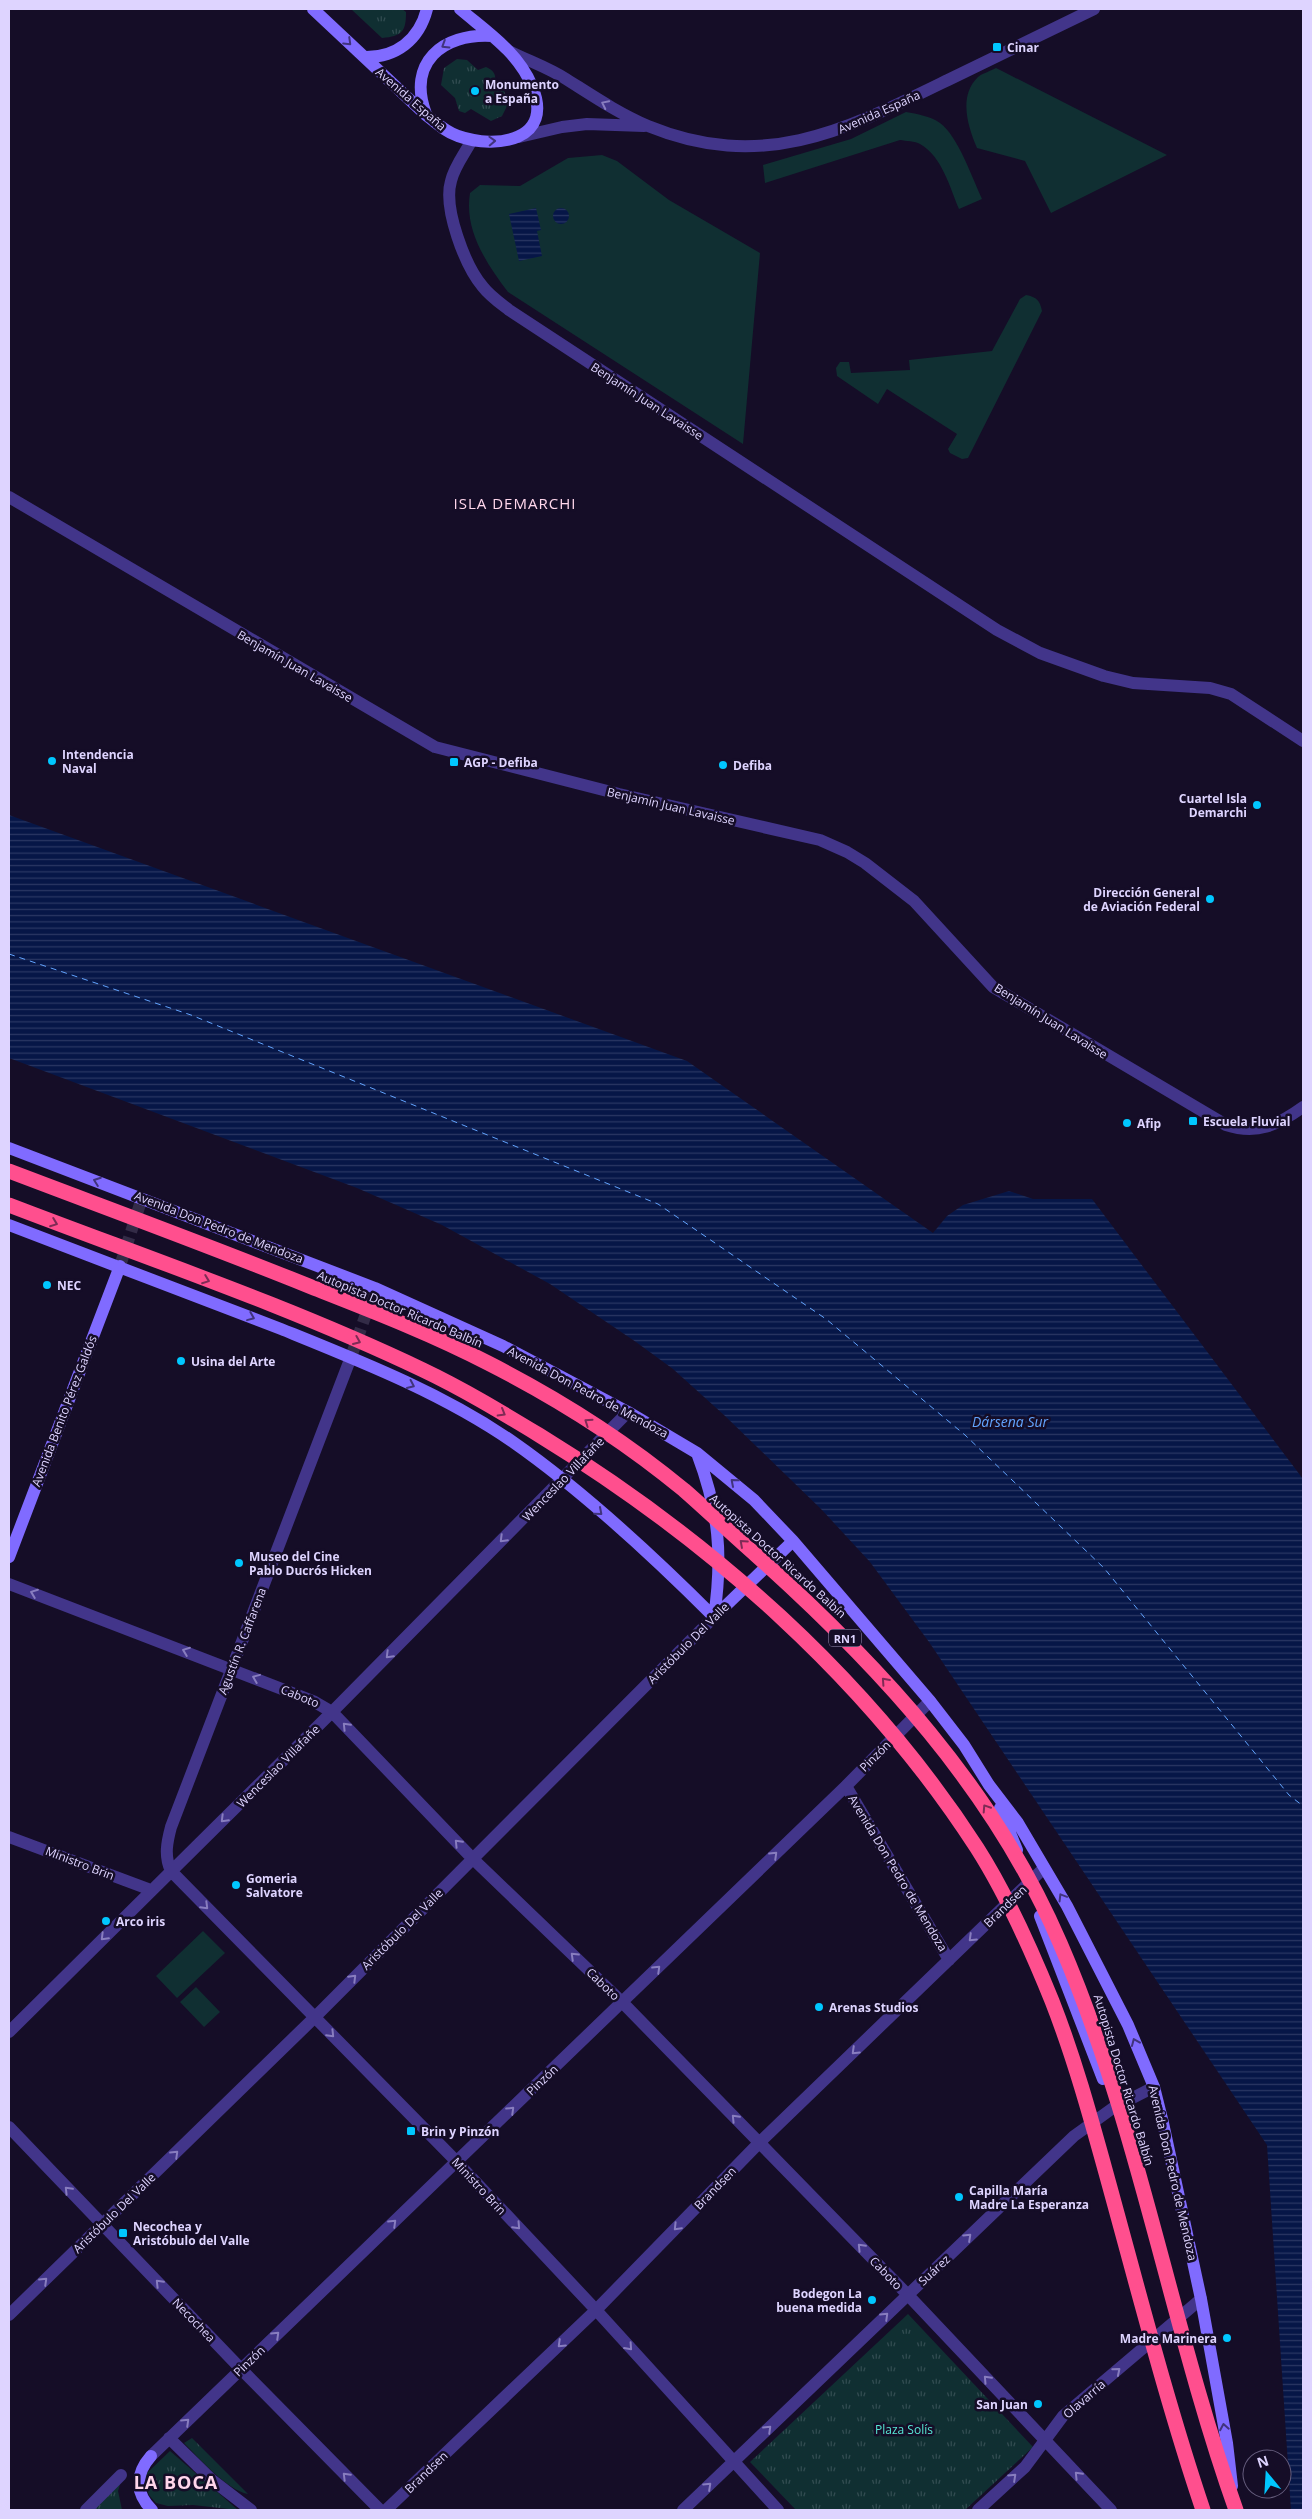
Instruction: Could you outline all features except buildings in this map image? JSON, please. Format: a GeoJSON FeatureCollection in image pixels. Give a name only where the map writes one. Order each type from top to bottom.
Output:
{"type":"FeatureCollection","features":[{"type":"Feature","properties":{"kind":"highway","name":"Autopista Doctor Ricardo Balbín"},"geometry":{"type":"LineString","coordinates":[[9,1172],[228,1254],[447,1342],[538,1390],[681,1488],[791,1586],[871,1666],[932,1735],[973,1788],[1005,1836],[1059,1939],[1084,2002],[1117,2102],[1196,2382],[1235,2510]]}},
{"type":"Feature","properties":{"kind":"highway","name":"RN1"},"geometry":{"type":"LineString","coordinates":[[9,1205],[305,1319],[425,1371],[506,1415],[611,1481],[709,1555],[797,1633],[878,1717],[914,1760],[979,1852],[1007,1901],[1053,2004],[1088,2111],[1165,2385],[1203,2510]]}},
{"type":"Feature","properties":{"kind":"main road","name":"Avenida España"},"geometry":{"type":"LineString","coordinates":[[313,9],[426,115],[446,130],[472,140],[488,142],[520,137]]}},
{"type":"Feature","properties":{"kind":"main road"},"geometry":{"type":"LineString","coordinates":[[364,57],[386,56],[405,46],[420,29],[427,9]]}},
{"type":"Feature","properties":{"kind":"main road","name":"Avenida España"},"geometry":{"type":"LineString","coordinates":[[460,9],[512,52]]}},
{"type":"Feature","properties":{"kind":"main road"},"geometry":{"type":"LineString","coordinates":[[426,115],[421,102],[420,88],[426,67],[438,50],[449,42],[463,36],[492,36]]}},
{"type":"Feature","properties":{"kind":"main road"},"geometry":{"type":"LineString","coordinates":[[512,52],[530,79],[537,104],[534,124],[520,137]]}},
{"type":"Feature","properties":{"kind":"main road","name":"Avenida Don Pedro de Mendoza"},"geometry":{"type":"LineString","coordinates":[[9,1148],[384,1292],[503,1346],[628,1412],[697,1453],[754,1500],[793,1541],[930,1701],[964,1745],[989,1785],[1018,1824],[1044,1868],[1102,1973],[1128,2025],[1154,2087],[1201,2299],[1227,2442],[1235,2510]]}},
{"type":"Feature","properties":{"kind":"main road"},"geometry":{"type":"LineString","coordinates":[[9,1225],[120,1266],[351,1357],[423,1390],[512,1442],[562,1480],[671,1574],[714,1617]]}},
{"type":"Feature","properties":{"kind":"main road","name":"Avenida Benito Pérez Galdós"},"geometry":{"type":"LineString","coordinates":[[9,1557],[120,1266]]}},
{"type":"Feature","properties":{"kind":"main road"},"geometry":{"type":"LineString","coordinates":[[697,1453],[709,1484],[720,1550],[719,1584],[714,1617]]}},
{"type":"Feature","properties":{"kind":"main road","name":"Aristóbulo Del Valle"},"geometry":{"type":"LineString","coordinates":[[714,1617],[793,1541]]}},
{"type":"Feature","properties":{"kind":"main road","name":"Avenida Don Pedro de Mendoza"},"geometry":{"type":"LineString","coordinates":[[989,1785],[1009,1827],[1113,2108],[1228,2510]]}},
{"type":"Feature","properties":{"kind":"main road"},"geometry":{"type":"LineString","coordinates":[[151,2456],[142,2469],[138,2483],[141,2496],[152,2510]]}},
{"type":"Feature","properties":{"kind":"street","name":"Avenida España"},"geometry":{"type":"LineString","coordinates":[[512,52],[565,78],[595,99],[649,126],[682,136],[750,147],[794,142],[852,126],[1094,9]]}},
{"type":"Feature","properties":{"kind":"street","name":"Avenida España"},"geometry":{"type":"LineString","coordinates":[[520,137],[582,124],[649,126]]}},
{"type":"Feature","properties":{"kind":"street","name":"Benjamín Juan Lavaisse"},"geometry":{"type":"LineString","coordinates":[[472,140],[450,182],[454,225],[472,272],[482,286],[509,310],[997,630],[1040,653],[1104,676],[1133,683],[1210,688],[1231,694],[1303,741]]}},
{"type":"Feature","properties":{"kind":"street","name":"Benjamín Juan Lavaisse"},"geometry":{"type":"LineString","coordinates":[[9,497],[435,747],[619,794],[820,840],[847,852],[877,872],[914,901],[993,987],[1226,1125],[1245,1130],[1263,1128],[1279,1124],[1303,1107]]}},
{"type":"Feature","properties":{"kind":"street","name":"Agustín R. Caffarena"},"geometry":{"type":"LineString","coordinates":[[171,1871],[166,1853],[171,1827],[351,1357]]}},
{"type":"Feature","properties":{"kind":"street","name":"Wenceslao Villafañe"},"geometry":{"type":"LineString","coordinates":[[9,2032],[332,1712],[628,1412]]}},
{"type":"Feature","properties":{"kind":"street","name":"Caboto"},"geometry":{"type":"LineString","coordinates":[[9,1584],[231,1669],[319,1704],[332,1712],[472,1858],[622,2002],[907,2294],[1111,2510]]}},
{"type":"Feature","properties":{"kind":"street","name":"Aristóbulo Del Valle"},"geometry":{"type":"LineString","coordinates":[[9,2315],[315,2017],[714,1617]]}},
{"type":"Feature","properties":{"kind":"street","name":"Pinzón"},"geometry":{"type":"LineString","coordinates":[[151,2456],[846,1786],[930,1701]]}},
{"type":"Feature","properties":{"kind":"street","name":"Avenida Don Pedro de Mendoza"},"geometry":{"type":"LineString","coordinates":[[846,1786],[950,1960]]}},
{"type":"Feature","properties":{"kind":"street","name":"Ministro Brin"},"geometry":{"type":"LineString","coordinates":[[9,1837],[151,1890]]}},
{"type":"Feature","properties":{"kind":"street","name":"Brandsen"},"geometry":{"type":"LineString","coordinates":[[386,2510],[596,2310],[759,2143],[1044,1868]]}},
{"type":"Feature","properties":{"kind":"street","name":"Ministro Brin"},"geometry":{"type":"LineString","coordinates":[[171,1871],[457,2162],[596,2310],[733,2463],[778,2510]]}},
{"type":"Feature","properties":{"kind":"street","name":"Suárez"},"geometry":{"type":"LineString","coordinates":[[683,2510],[1074,2136],[1113,2108],[1154,2087]]}},
{"type":"Feature","properties":{"kind":"street","name":"Necochea"},"geometry":{"type":"LineString","coordinates":[[9,2127],[241,2369],[380,2510]]}},
{"type":"Feature","properties":{"kind":"street","name":"Olavarría"},"geometry":{"type":"LineString","coordinates":[[978,2510],[1025,2467],[1063,2416],[1201,2299]]}},
{"type":"Feature","properties":{"kind":"street"},"geometry":{"type":"LineString","coordinates":[[169,2438],[212,2480],[251,2510]]}},
{"type":"Feature","properties":{"kind":"street"},"geometry":{"type":"LineString","coordinates":[[86,2510],[121,2476]]}},
{"type":"Feature","properties":{"kind":"green space"},"geometry":{"type":"Polygon","coordinates":[[[351,9],[402,9],[406,12],[404,28],[402,32],[394,36],[382,38],[351,9]]]}},
{"type":"Feature","properties":{"kind":"green space"},"geometry":{"type":"Polygon","coordinates":[[[457,59],[467,60],[478,70],[486,67],[493,72],[495,84],[504,90],[508,104],[502,116],[491,121],[471,109],[465,113],[459,111],[455,98],[441,85],[444,68],[457,59]]]}},
{"type":"Feature","properties":{"kind":"green space"},"geometry":{"type":"Polygon","coordinates":[[[996,68],[1167,155],[1051,213],[1025,161],[977,148],[968,121],[968,93],[978,77],[996,68]]]}},
{"type":"Feature","properties":{"kind":"green space"},"geometry":{"type":"Polygon","coordinates":[[[906,112],[932,119],[947,129],[959,147],[982,199],[959,209],[940,164],[934,156],[928,149],[918,143],[900,140],[765,183],[763,165],[851,139],[906,112]]]}},
{"type":"Feature","properties":{"kind":"green space"},"geometry":{"type":"Polygon","coordinates":[[[602,155],[617,161],[669,200],[760,253],[743,444],[508,292],[478,246],[470,220],[469,207],[470,193],[480,185],[520,186],[568,158],[602,155]]]}},
{"type":"Feature","properties":{"kind":"green space"},"geometry":{"type":"Polygon","coordinates":[[[1026,295],[1037,300],[1042,311],[968,458],[962,459],[950,453],[948,449],[957,434],[887,389],[878,404],[837,376],[836,368],[840,362],[849,362],[851,373],[910,370],[909,360],[992,351],[1020,299],[1026,295]]]}},
{"type":"Feature","properties":{"kind":"green space"},"geometry":{"type":"Polygon","coordinates":[[[203,1931],[225,1953],[177,1998],[156,1976],[203,1931]]]}},
{"type":"Feature","properties":{"kind":"green space"},"geometry":{"type":"Polygon","coordinates":[[[196,1987],[220,2012],[204,2027],[180,2002],[196,1987]]]}},
{"type":"Feature","properties":{"kind":"green space","name":"Plaza Solís"},"geometry":{"type":"Polygon","coordinates":[[[908,2314],[1033,2447],[965,2510],[796,2510],[750,2462],[908,2314]]]}},
{"type":"Feature","properties":{"kind":"green space"},"geometry":{"type":"Polygon","coordinates":[[[192,2438],[248,2494],[231,2487],[184,2443],[192,2438]]]}},
{"type":"Feature","properties":{"kind":"green space"},"geometry":{"type":"Polygon","coordinates":[[[170,2451],[238,2510],[193,2505],[168,2506],[156,2503],[149,2495],[145,2483],[147,2473],[170,2451]]]}},
{"type":"Feature","properties":{"kind":"green space"},"geometry":{"type":"Polygon","coordinates":[[[121,2481],[118,2491],[122,2510],[93,2510],[121,2481]]]}},
{"type":"Feature","properties":{"kind":"water"},"geometry":{"type":"Polygon","coordinates":[[[536,208],[541,230],[537,231],[542,256],[519,261],[509,214],[536,208]]]}},
{"type":"Feature","properties":{"kind":"water"},"geometry":{"type":"Polygon","coordinates":[[[558,208],[564,208],[569,213],[567,222],[558,224],[553,219],[553,213],[558,208]]]}},
{"type":"Feature","properties":{"kind":"water","name":"Dársena Sur"},"geometry":{"type":"Polygon","coordinates":[[[9,815],[687,1061],[933,1233],[947,1216],[963,1205],[1009,1191],[1033,1199],[1092,1199],[1303,1479],[1303,2510],[1291,2510],[1292,2449],[1287,2449],[1267,2145],[929,1642],[870,1562],[822,1510],[724,1415],[673,1369],[550,1284],[442,1225],[357,1188],[9,1058],[9,815]]]}},
{"type":"Feature","properties":{"kind":"ferry route"},"geometry":{"type":"LineString","coordinates":[[9,954],[191,1015],[658,1204],[826,1319],[965,1435],[1104,1568],[1289,1795],[1303,1806]]}},
{"type":"Feature","properties":{"kind":"tunnel"},"geometry":{"type":"LineString","coordinates":[[120,1266],[142,1198]]}},
{"type":"Feature","properties":{"kind":"tunnel"},"geometry":{"type":"LineString","coordinates":[[351,1357],[375,1288]]}},
{"type":"Feature","properties":{"kind":"place","name":"Cinar"},"geometry":{"type":"Point","coordinates":[997,47]}},
{"type":"Feature","properties":{"kind":"place","name":"Monumento a España"},"geometry":{"type":"Point","coordinates":[475,91]}},
{"type":"Feature","properties":{"kind":"place","name":"Intendencia Naval"},"geometry":{"type":"Point","coordinates":[52,761]}},
{"type":"Feature","properties":{"kind":"place","name":"AGP - Defiba"},"geometry":{"type":"Point","coordinates":[454,762]}},
{"type":"Feature","properties":{"kind":"place","name":"Defiba"},"geometry":{"type":"Point","coordinates":[723,765]}},
{"type":"Feature","properties":{"kind":"place","name":"Cuartel Isla Demarchi"},"geometry":{"type":"Point","coordinates":[1257,805]}},
{"type":"Feature","properties":{"kind":"place","name":"Dirección General de Aviación Federal"},"geometry":{"type":"Point","coordinates":[1210,899]}},
{"type":"Feature","properties":{"kind":"place","name":"Escuela Fluvial"},"geometry":{"type":"Point","coordinates":[1193,1121]}},
{"type":"Feature","properties":{"kind":"place","name":"Afip"},"geometry":{"type":"Point","coordinates":[1127,1123]}},
{"type":"Feature","properties":{"kind":"place","name":"NEC"},"geometry":{"type":"Point","coordinates":[47,1285]}},
{"type":"Feature","properties":{"kind":"place","name":"Usina del Arte"},"geometry":{"type":"Point","coordinates":[181,1361]}},
{"type":"Feature","properties":{"kind":"place","name":"Museo del Cine Pablo Ducrós Hicken"},"geometry":{"type":"Point","coordinates":[239,1563]}},
{"type":"Feature","properties":{"kind":"place","name":"Gomeria Salvatore"},"geometry":{"type":"Point","coordinates":[236,1885]}},
{"type":"Feature","properties":{"kind":"place","name":"Arco iris"},"geometry":{"type":"Point","coordinates":[106,1921]}},
{"type":"Feature","properties":{"kind":"place","name":"Arenas Studios"},"geometry":{"type":"Point","coordinates":[819,2007]}},
{"type":"Feature","properties":{"kind":"place","name":"Brin y Pinzón"},"geometry":{"type":"Point","coordinates":[411,2131]}},
{"type":"Feature","properties":{"kind":"place","name":"Capilla María Madre La Esperanza"},"geometry":{"type":"Point","coordinates":[959,2197]}},
{"type":"Feature","properties":{"kind":"place","name":"Necochea y Aristóbulo del Valle"},"geometry":{"type":"Point","coordinates":[123,2233]}},
{"type":"Feature","properties":{"kind":"place","name":"Bodegon La buena medida"},"geometry":{"type":"Point","coordinates":[872,2300]}},
{"type":"Feature","properties":{"kind":"place","name":"Madre Marinera"},"geometry":{"type":"Point","coordinates":[1227,2338]}},
{"type":"Feature","properties":{"kind":"place","name":"San Juan"},"geometry":{"type":"Point","coordinates":[1038,2404]}},
{"type":"Feature","properties":{"kind":"district","name":"ISLA DEMARCHI"},"geometry":{"type":"Point","coordinates":[515,503]}},
{"type":"Feature","properties":{"kind":"district","name":"LA BOCA"},"geometry":{"type":"Point","coordinates":[176,2482]}}]}
